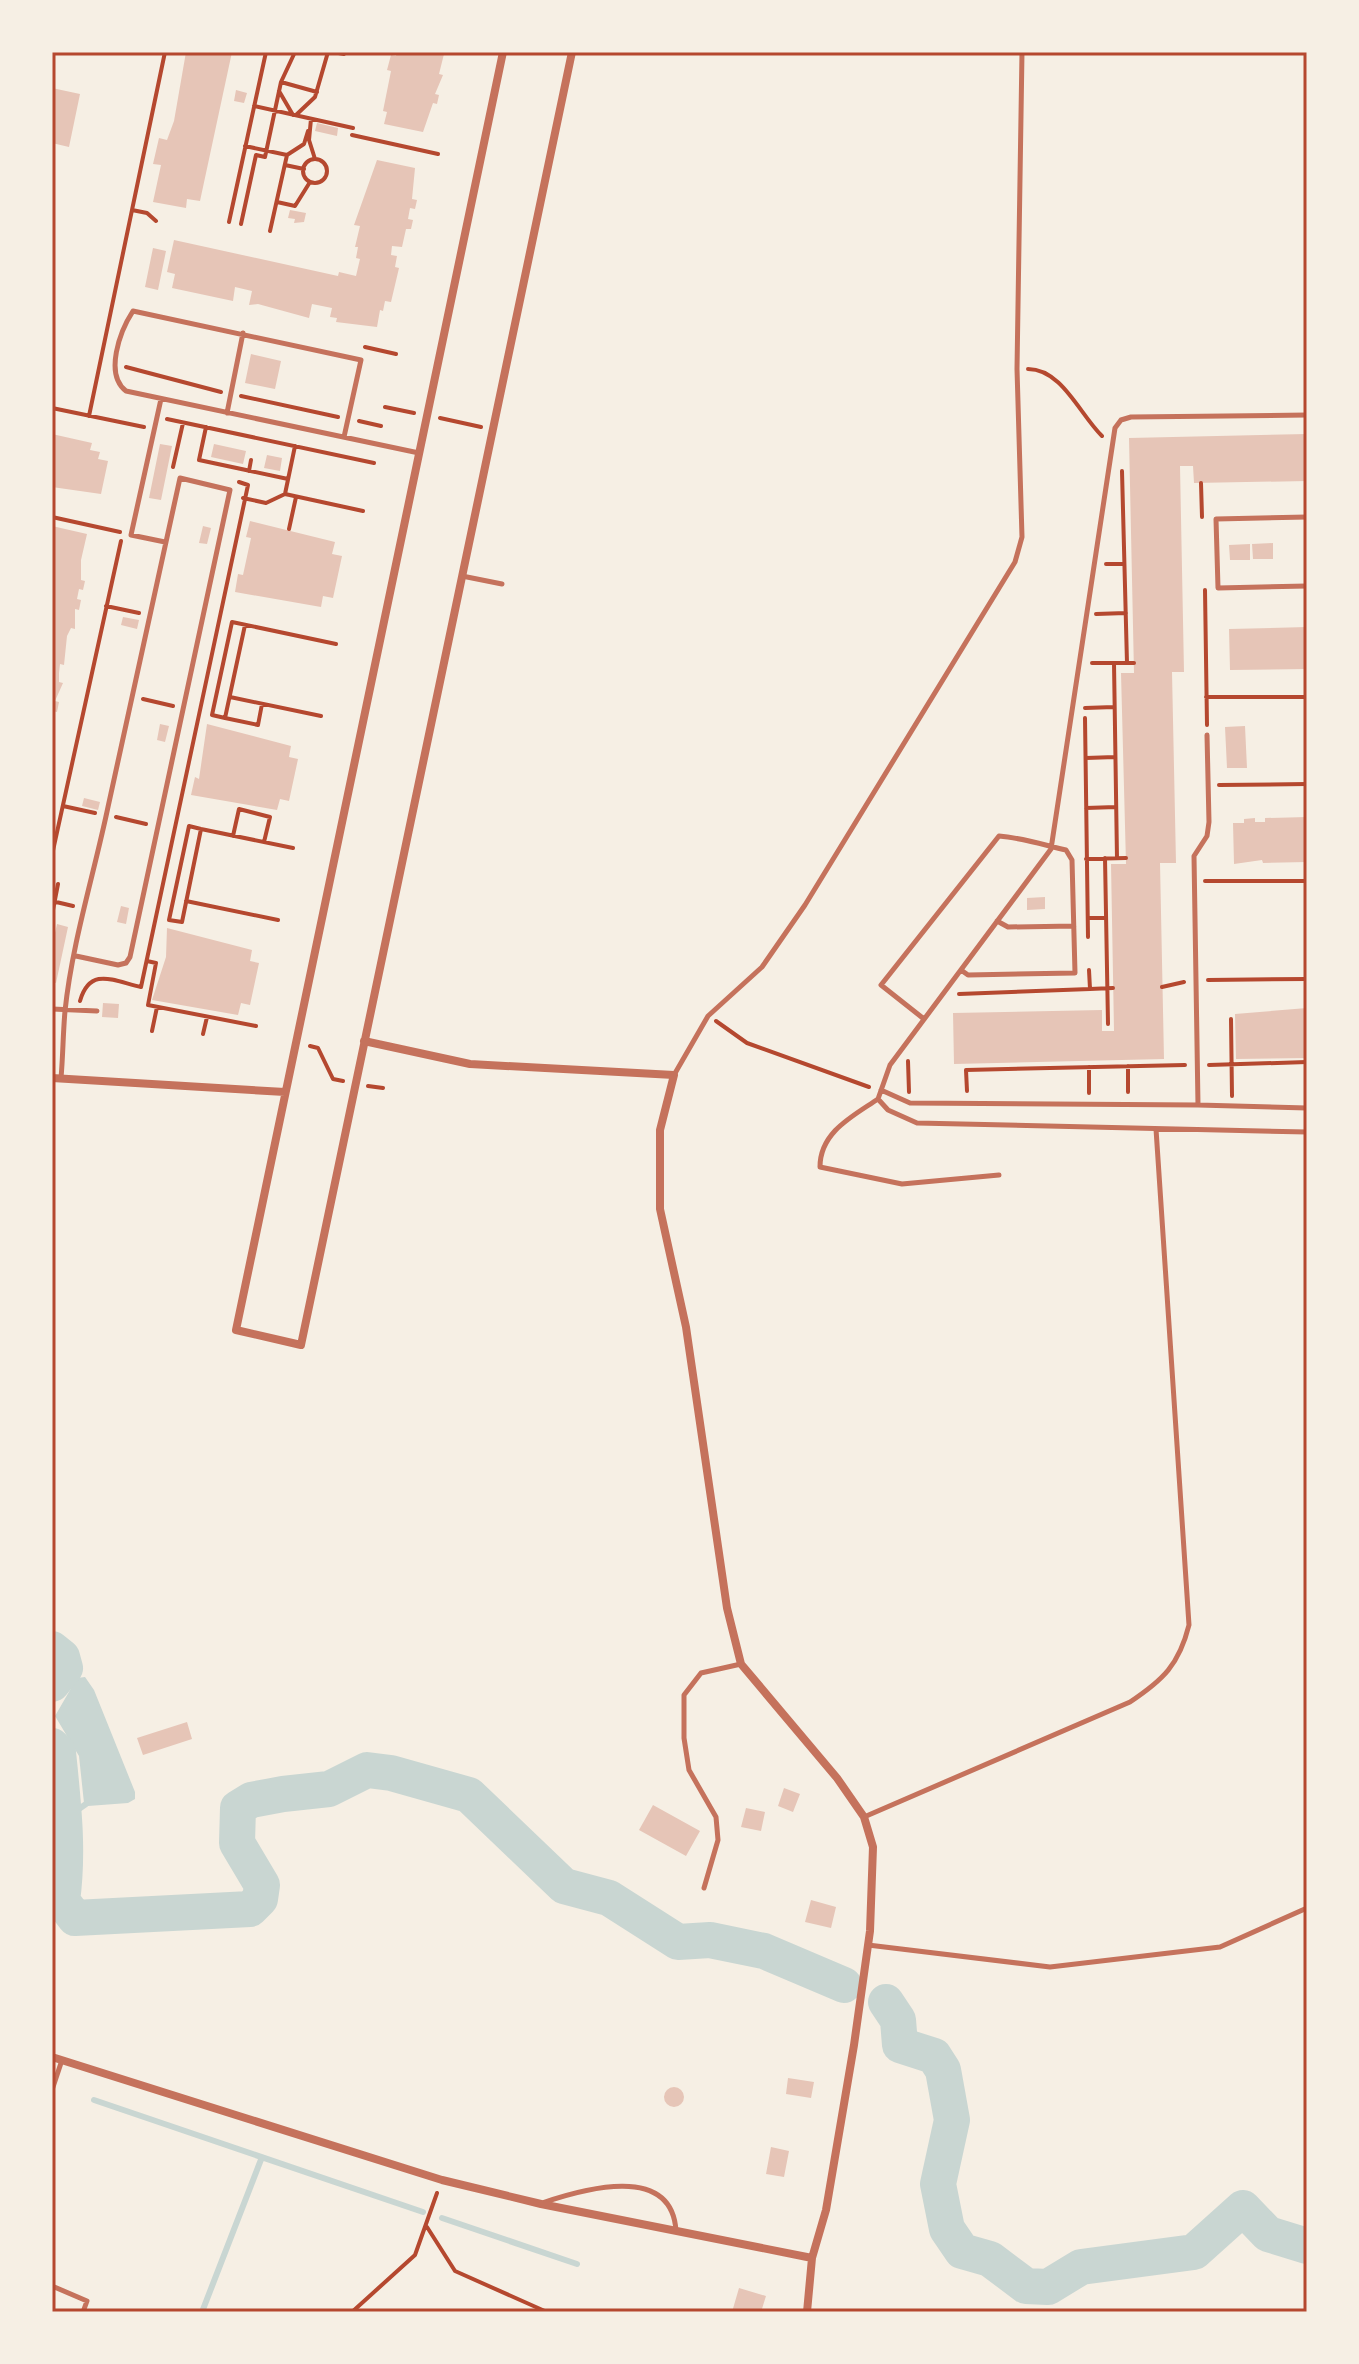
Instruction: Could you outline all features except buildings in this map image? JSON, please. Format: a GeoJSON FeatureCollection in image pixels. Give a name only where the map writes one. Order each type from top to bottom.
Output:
{"type":"FeatureCollection","features":[{"type":"Feature","properties":{"kind":"street"},"geometry":{"type":"LineString","coordinates":[[503,52],[236,1330],[301,1345],[572,52]]}},
{"type":"Feature","properties":{"kind":"street"},"geometry":{"type":"LineString","coordinates":[[364,1041],[470,1064],[674,1075],[660,1130],[660,1209],[686,1327],[727,1608],[741,1664],[837,1778],[864,1817],[873,1847],[875,1875],[863,1982],[826,2210],[812,2258],[807,2312]]}},
{"type":"Feature","properties":{"kind":"street"},"geometry":{"type":"LineString","coordinates":[[57,1079],[285,1092]]}},
{"type":"Feature","properties":{"kind":"street"},"geometry":{"type":"LineString","coordinates":[[57,2059],[442,2180],[541,2204],[812,2258]]}},
{"type":"Feature","properties":{"kind":"lane"},"geometry":{"type":"LineString","coordinates":[[674,1075],[708,1016],[762,967],[805,905],[1015,562],[1022,537],[1017,369],[1022,52]]}},
{"type":"Feature","properties":{"kind":"lane"},"geometry":{"type":"LineString","coordinates":[[344,437],[361,360],[133,311],[124,325],[116,365],[118,384],[126,391],[419,453]]}},
{"type":"Feature","properties":{"kind":"lane"},"geometry":{"type":"LineString","coordinates":[[227,413],[243,333]]}},
{"type":"Feature","properties":{"kind":"lane"},"geometry":{"type":"LineString","coordinates":[[161,399],[131,535],[166,543]]}},
{"type":"Feature","properties":{"kind":"lane"},"geometry":{"type":"LineString","coordinates":[[999,1175],[902,1184],[820,1167],[825,1143],[836,1128],[878,1099],[890,1065],[1051,849],[1115,428],[1121,420],[1307,415]]}},
{"type":"Feature","properties":{"kind":"lane"},"geometry":{"type":"LineString","coordinates":[[57,1079],[65,1010],[76,956],[180,478],[230,490],[130,957],[126,963],[118,965],[76,956]]}},
{"type":"Feature","properties":{"kind":"lane"},"geometry":{"type":"LineString","coordinates":[[1307,517],[1216,519],[1218,588],[1307,586]]}},
{"type":"Feature","properties":{"kind":"lane"},"geometry":{"type":"LineString","coordinates":[[462,576],[502,584]]}},
{"type":"Feature","properties":{"kind":"lane"},"geometry":{"type":"LineString","coordinates":[[1198,1105],[1195,851],[1207,836],[1209,822],[1207,735]]}},
{"type":"Feature","properties":{"kind":"lane"},"geometry":{"type":"LineString","coordinates":[[924,1019],[881,985],[999,836],[1032,839],[1051,849],[1066,850],[1072,860],[1075,973],[968,975],[961,970]]}},
{"type":"Feature","properties":{"kind":"lane"},"geometry":{"type":"LineString","coordinates":[[997,921],[1008,927],[1074,926]]}},
{"type":"Feature","properties":{"kind":"lane"},"geometry":{"type":"LineString","coordinates":[[52,1009],[97,1011]]}},
{"type":"Feature","properties":{"kind":"lane"},"geometry":{"type":"LineString","coordinates":[[881,1090],[910,1103],[1307,1108]]}},
{"type":"Feature","properties":{"kind":"lane"},"geometry":{"type":"LineString","coordinates":[[878,1099],[888,1110],[917,1123],[1307,1132]]}},
{"type":"Feature","properties":{"kind":"lane"},"geometry":{"type":"LineString","coordinates":[[864,1817],[1130,1702],[1159,1682],[1182,1652],[1189,1625],[1156,1129]]}},
{"type":"Feature","properties":{"kind":"lane"},"geometry":{"type":"LineString","coordinates":[[704,1888],[718,1840],[716,1817],[689,1770],[684,1738],[684,1695],[701,1673],[741,1664]]}},
{"type":"Feature","properties":{"kind":"lane"},"geometry":{"type":"LineString","coordinates":[[868,1945],[1050,1967],[1220,1947],[1307,1908]]}},
{"type":"Feature","properties":{"kind":"lane"},"geometry":{"type":"LineString","coordinates":[[52,2090],[57,2059]]}},
{"type":"Feature","properties":{"kind":"lane"},"geometry":{"type":"LineString","coordinates":[[541,2204],[584,2189],[611,2185],[645,2189],[667,2202],[675,2215],[676,2232]]}},
{"type":"Feature","properties":{"kind":"lane"},"geometry":{"type":"LineString","coordinates":[[52,2286],[87,2301],[83,2312]]}},
{"type":"Feature","properties":{"kind":"path"},"geometry":{"type":"LineString","coordinates":[[89,416],[165,52]]}},
{"type":"Feature","properties":{"kind":"path"},"geometry":{"type":"LineString","coordinates":[[229,222],[266,52]]}},
{"type":"Feature","properties":{"kind":"path"},"geometry":{"type":"LineString","coordinates":[[241,224],[256,155],[265,157],[281,82],[295,52]]}},
{"type":"Feature","properties":{"kind":"path"},"geometry":{"type":"LineString","coordinates":[[294,115],[317,92],[331,52],[344,54]]}},
{"type":"Feature","properties":{"kind":"path"},"geometry":{"type":"LineString","coordinates":[[281,82],[317,92]]}},
{"type":"Feature","properties":{"kind":"path"},"geometry":{"type":"LineString","coordinates":[[279,91],[294,115]]}},
{"type":"Feature","properties":{"kind":"path"},"geometry":{"type":"LineString","coordinates":[[254,106],[353,128]]}},
{"type":"Feature","properties":{"kind":"path"},"geometry":{"type":"LineString","coordinates":[[270,231],[287,155],[304,144],[312,119]]}},
{"type":"Feature","properties":{"kind":"path"},"geometry":{"type":"LineString","coordinates":[[309,129],[315,159],[324,164],[327,174],[321,182],[310,182]]}},
{"type":"Feature","properties":{"kind":"path"},"geometry":{"type":"LineString","coordinates":[[352,135],[438,154]]}},
{"type":"Feature","properties":{"kind":"path"},"geometry":{"type":"LineString","coordinates":[[245,146],[287,155]]}},
{"type":"Feature","properties":{"kind":"path"},"geometry":{"type":"LineString","coordinates":[[304,169],[315,159]]}},
{"type":"Feature","properties":{"kind":"path"},"geometry":{"type":"LineString","coordinates":[[285,165],[304,169]]}},
{"type":"Feature","properties":{"kind":"path"},"geometry":{"type":"LineString","coordinates":[[304,169],[310,182]]}},
{"type":"Feature","properties":{"kind":"path"},"geometry":{"type":"LineString","coordinates":[[277,202],[295,206],[310,182]]}},
{"type":"Feature","properties":{"kind":"path"},"geometry":{"type":"LineString","coordinates":[[132,210],[147,213],[156,221]]}},
{"type":"Feature","properties":{"kind":"path"},"geometry":{"type":"LineString","coordinates":[[1017,369],[1039,369],[1051,375],[1101,435]]}},
{"type":"Feature","properties":{"kind":"path"},"geometry":{"type":"LineString","coordinates":[[385,407],[416,413]]}},
{"type":"Feature","properties":{"kind":"path"},"geometry":{"type":"LineString","coordinates":[[52,408],[154,429]]}},
{"type":"Feature","properties":{"kind":"path"},"geometry":{"type":"LineString","coordinates":[[157,417],[374,463]]}},
{"type":"Feature","properties":{"kind":"path"},"geometry":{"type":"LineString","coordinates":[[438,418],[481,427]]}},
{"type":"Feature","properties":{"kind":"path"},"geometry":{"type":"LineString","coordinates":[[180,478],[173,468],[183,423]]}},
{"type":"Feature","properties":{"kind":"path"},"geometry":{"type":"LineString","coordinates":[[206,427],[199,460],[288,479]]}},
{"type":"Feature","properties":{"kind":"path"},"geometry":{"type":"LineString","coordinates":[[285,494],[295,446]]}},
{"type":"Feature","properties":{"kind":"path"},"geometry":{"type":"LineString","coordinates":[[249,471],[251,460]]}},
{"type":"Feature","properties":{"kind":"path"},"geometry":{"type":"LineString","coordinates":[[1122,469],[1127,663]]}},
{"type":"Feature","properties":{"kind":"path"},"geometry":{"type":"LineString","coordinates":[[1201,483],[1202,523]]}},
{"type":"Feature","properties":{"kind":"path"},"geometry":{"type":"LineString","coordinates":[[254,500],[266,503],[285,494],[363,511]]}},
{"type":"Feature","properties":{"kind":"path"},"geometry":{"type":"LineString","coordinates":[[289,529],[296,497]]}},
{"type":"Feature","properties":{"kind":"path"},"geometry":{"type":"LineString","coordinates":[[52,517],[105,529]]}},
{"type":"Feature","properties":{"kind":"path"},"geometry":{"type":"LineString","coordinates":[[52,855],[125,518]]}},
{"type":"Feature","properties":{"kind":"path"},"geometry":{"type":"LineString","coordinates":[[1096,564],[1124,564]]}},
{"type":"Feature","properties":{"kind":"path"},"geometry":{"type":"LineString","coordinates":[[1205,583],[1207,735]]}},
{"type":"Feature","properties":{"kind":"path"},"geometry":{"type":"LineString","coordinates":[[106,606],[150,615]]}},
{"type":"Feature","properties":{"kind":"path"},"geometry":{"type":"LineString","coordinates":[[1088,614],[1126,613]]}},
{"type":"Feature","properties":{"kind":"path"},"geometry":{"type":"LineString","coordinates":[[262,704],[258,725],[212,715],[232,622],[336,644]]}},
{"type":"Feature","properties":{"kind":"path"},"geometry":{"type":"LineString","coordinates":[[201,625],[230,631]]}},
{"type":"Feature","properties":{"kind":"path"},"geometry":{"type":"LineString","coordinates":[[225,718],[245,625]]}},
{"type":"Feature","properties":{"kind":"path"},"geometry":{"type":"LineString","coordinates":[[1080,663],[1134,663]]}},
{"type":"Feature","properties":{"kind":"path"},"geometry":{"type":"LineString","coordinates":[[1114,663],[1117,858]]}},
{"type":"Feature","properties":{"kind":"path"},"geometry":{"type":"LineString","coordinates":[[132,697],[184,708]]}},
{"type":"Feature","properties":{"kind":"path"},"geometry":{"type":"LineString","coordinates":[[230,697],[321,716]]}},
{"type":"Feature","properties":{"kind":"path"},"geometry":{"type":"LineString","coordinates":[[1206,697],[1307,697]]}},
{"type":"Feature","properties":{"kind":"path"},"geometry":{"type":"LineString","coordinates":[[1085,708],[1115,707]]}},
{"type":"Feature","properties":{"kind":"path"},"geometry":{"type":"LineString","coordinates":[[1085,758],[1115,757]]}},
{"type":"Feature","properties":{"kind":"path"},"geometry":{"type":"LineString","coordinates":[[1209,785],[1307,784]]}},
{"type":"Feature","properties":{"kind":"path"},"geometry":{"type":"LineString","coordinates":[[1086,808],[1116,807]]}},
{"type":"Feature","properties":{"kind":"path"},"geometry":{"type":"LineString","coordinates":[[233,836],[239,809],[270,817],[264,842]]}},
{"type":"Feature","properties":{"kind":"path"},"geometry":{"type":"LineString","coordinates":[[201,829],[182,922],[169,920],[189,826],[293,848]]}},
{"type":"Feature","properties":{"kind":"path"},"geometry":{"type":"LineString","coordinates":[[158,829],[187,835]]}},
{"type":"Feature","properties":{"kind":"path"},"geometry":{"type":"LineString","coordinates":[[1105,858],[1110,988],[1108,1024]]}},
{"type":"Feature","properties":{"kind":"path"},"geometry":{"type":"LineString","coordinates":[[1072,860],[1126,858]]}},
{"type":"Feature","properties":{"kind":"path"},"geometry":{"type":"LineString","coordinates":[[1195,881],[1307,881]]}},
{"type":"Feature","properties":{"kind":"path"},"geometry":{"type":"LineString","coordinates":[[52,915],[58,884]]}},
{"type":"Feature","properties":{"kind":"path"},"geometry":{"type":"LineString","coordinates":[[186,901],[278,920]]}},
{"type":"Feature","properties":{"kind":"path"},"geometry":{"type":"LineString","coordinates":[[53,902],[86,909]]}},
{"type":"Feature","properties":{"kind":"path"},"geometry":{"type":"LineString","coordinates":[[1088,918],[1106,918]]}},
{"type":"Feature","properties":{"kind":"path"},"geometry":{"type":"LineString","coordinates":[[147,961],[156,963],[148,1005],[256,1026]]}},
{"type":"Feature","properties":{"kind":"path"},"geometry":{"type":"LineString","coordinates":[[1162,987],[1196,980],[1307,979]]}},
{"type":"Feature","properties":{"kind":"path"},"geometry":{"type":"LineString","coordinates":[[1090,989],[1110,988]]}},
{"type":"Feature","properties":{"kind":"path"},"geometry":{"type":"LineString","coordinates":[[152,1031],[157,1007]]}},
{"type":"Feature","properties":{"kind":"path"},"geometry":{"type":"LineString","coordinates":[[708,1016],[747,1043],[802,1065],[881,1090]]}},
{"type":"Feature","properties":{"kind":"path"},"geometry":{"type":"LineString","coordinates":[[203,1034],[207,1017]]}},
{"type":"Feature","properties":{"kind":"path"},"geometry":{"type":"LineString","coordinates":[[1231,1019],[1232,1105]]}},
{"type":"Feature","properties":{"kind":"path"},"geometry":{"type":"LineString","coordinates":[[308,1046],[318,1048],[333,1079],[343,1081]]}},
{"type":"Feature","properties":{"kind":"path"},"geometry":{"type":"LineString","coordinates":[[967,1103],[966,1070],[1307,1062]]}},
{"type":"Feature","properties":{"kind":"path"},"geometry":{"type":"LineString","coordinates":[[1128,1066],[1128,1104]]}},
{"type":"Feature","properties":{"kind":"path"},"geometry":{"type":"LineString","coordinates":[[1089,1067],[1089,1104]]}},
{"type":"Feature","properties":{"kind":"path"},"geometry":{"type":"LineString","coordinates":[[368,1086],[383,1088]]}},
{"type":"Feature","properties":{"kind":"path"},"geometry":{"type":"LineString","coordinates":[[352,2312],[415,2255],[442,2180]]}},
{"type":"Feature","properties":{"kind":"path"},"geometry":{"type":"LineString","coordinates":[[427,2227],[455,2271],[547,2312]]}},
{"type":"Feature","properties":{"kind":"shaded area"},"geometry":{"type":"Polygon","coordinates":[[[85,1677],[94,1690],[135,1792],[135,1799],[128,1803],[88,1806],[84,1803],[79,1756],[55,1716],[77,1678],[85,1677]]]}},
{"type":"Feature","properties":{"kind":"waterway"},"geometry":{"type":"LineString","coordinates":[[52,1649],[62,1657],[65,1668],[52,1684]]}},
{"type":"Feature","properties":{"kind":"waterway"},"geometry":{"type":"LineString","coordinates":[[52,1746],[58,1752],[64,1826],[62,1901],[75,1918],[250,1909],[260,1899],[262,1885],[237,1843],[238,1808],[251,1800],[329,1789],[367,1770],[391,1773],[469,1795],[564,1886],[609,1898],[678,1942],[710,1940],[764,1951],[844,1985]]}},
{"type":"Feature","properties":{"kind":"waterway"},"geometry":{"type":"LineString","coordinates":[[66,1818],[86,1804]]}},
{"type":"Feature","properties":{"kind":"waterway"},"geometry":{"type":"LineString","coordinates":[[886,2002],[898,2020],[900,2045],[934,2056],[943,2070],[952,2120],[938,2184],[947,2229],[962,2251],[990,2259],[1026,2286],[1048,2287],[1081,2267],[1194,2252],[1243,2208],[1268,2234],[1307,2246]]}},
{"type":"Feature","properties":{"kind":"waterway"},"geometry":{"type":"LineString","coordinates":[[94,2100],[423,2212]]}},
{"type":"Feature","properties":{"kind":"waterway"},"geometry":{"type":"LineString","coordinates":[[202,2312],[262,2157]]}},
{"type":"Feature","properties":{"kind":"waterway"},"geometry":{"type":"LineString","coordinates":[[442,2218],[577,2264]]}}]}
